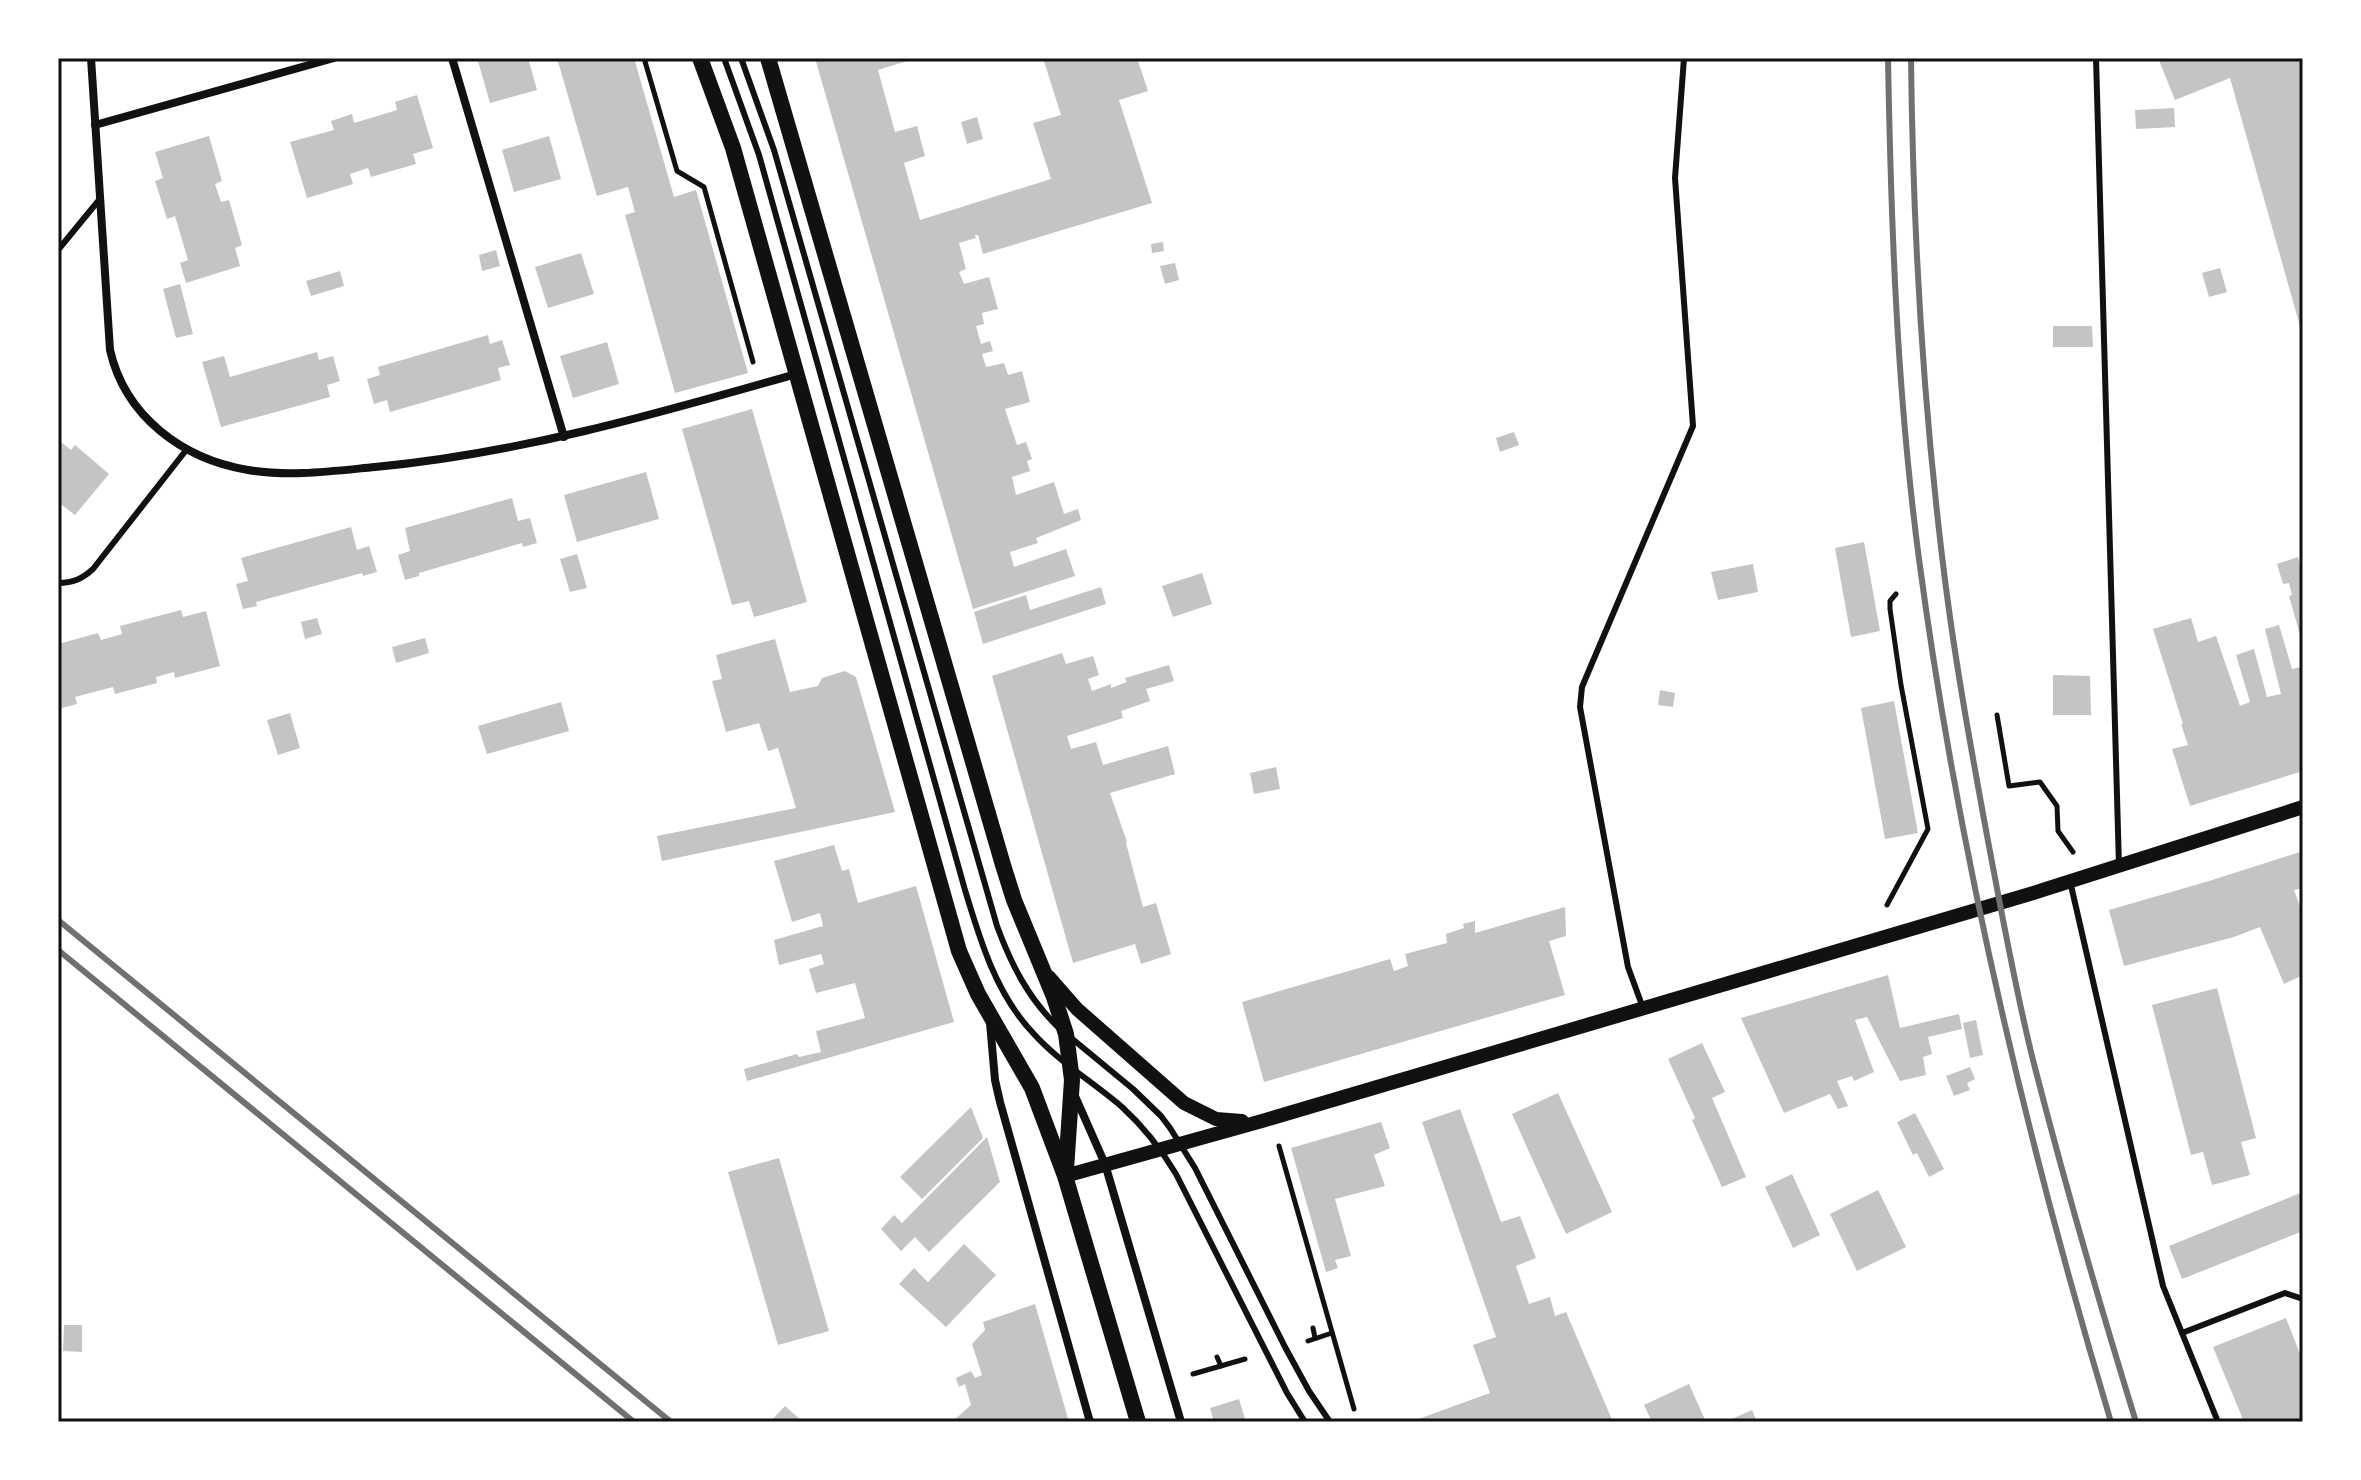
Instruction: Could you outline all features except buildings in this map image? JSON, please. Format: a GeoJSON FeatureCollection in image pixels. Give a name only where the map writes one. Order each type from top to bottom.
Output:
{"type":"FeatureCollection","features":[{"type":"Feature","properties":{"kind":"main road"},"geometry":{"type":"LineString","coordinates":[[700,58],[733,148],[952,930],[969,975],[1032,1088],[1065,1176],[1138,1422]]}},
{"type":"Feature","properties":{"kind":"main road"},"geometry":{"type":"LineString","coordinates":[[768,58],[1007,877],[1066,1034],[1072,1089],[1065,1176]]}},
{"type":"Feature","properties":{"kind":"street"},"geometry":{"type":"LineString","coordinates":[[91,58],[110,350],[114,368],[120,383],[153,426],[187,449],[207,458],[246,470],[273,473],[326,472],[459,457],[564,437],[797,373]]}},
{"type":"Feature","properties":{"kind":"street"},"geometry":{"type":"LineString","coordinates":[[95,125],[334,58]]}},
{"type":"Feature","properties":{"kind":"street"},"geometry":{"type":"LineString","coordinates":[[452,58],[564,437]]}},
{"type":"Feature","properties":{"kind":"street"},"geometry":{"type":"LineString","coordinates":[[1065,1176],[1262,1121],[2000,903],[2303,807]]}},
{"type":"Feature","properties":{"kind":"street"},"geometry":{"type":"LineString","coordinates":[[1038,960],[1077,1009],[1184,1103],[1216,1119],[1262,1121]]}},
{"type":"Feature","properties":{"kind":"street"},"geometry":{"type":"LineString","coordinates":[[989,1014],[1000,1102],[1090,1422]]}},
{"type":"Feature","properties":{"kind":"street"},"geometry":{"type":"LineString","coordinates":[[1072,1089],[1105,1164],[1181,1422]]}},
{"type":"Feature","properties":{"kind":"lane"},"geometry":{"type":"LineString","coordinates":[[724,58],[759,155],[978,932],[997,979],[1032,1033],[1124,1109],[1160,1148],[1305,1422]]}},
{"type":"Feature","properties":{"kind":"lane"},"geometry":{"type":"LineString","coordinates":[[741,58],[774,150],[997,926],[1021,981],[1037,1005],[1066,1034],[1150,1104],[1180,1143],[1285,1347],[1330,1422]]}},
{"type":"Feature","properties":{"kind":"lane"},"geometry":{"type":"LineString","coordinates":[[1643,1008],[1628,967],[1580,707],[1582,687],[1693,426],[1675,178],[1684,58]]}},
{"type":"Feature","properties":{"kind":"lane"},"geometry":{"type":"LineString","coordinates":[[2096,58],[2119,866]]}},
{"type":"Feature","properties":{"kind":"lane"},"geometry":{"type":"LineString","coordinates":[[58,250],[99,200]]}},
{"type":"Feature","properties":{"kind":"lane"},"geometry":{"type":"LineString","coordinates":[[58,583],[83,578],[93,569],[187,449]]}},
{"type":"Feature","properties":{"kind":"lane"},"geometry":{"type":"LineString","coordinates":[[2070,881],[2163,1286],[2218,1422]]}},
{"type":"Feature","properties":{"kind":"lane"},"geometry":{"type":"LineString","coordinates":[[2182,1333],[2285,1293],[2303,1299]]}},
{"type":"Feature","properties":{"kind":"path"},"geometry":{"type":"LineString","coordinates":[[644,58],[677,171],[704,187],[759,384]]}},
{"type":"Feature","properties":{"kind":"path"},"geometry":{"type":"LineString","coordinates":[[1868,942],[1928,829],[1890,609],[1890,601],[1896,594]]}},
{"type":"Feature","properties":{"kind":"path"},"geometry":{"type":"LineString","coordinates":[[1997,715],[2009,786],[2040,782],[2057,806],[2058,831],[2091,875]]}},
{"type":"Feature","properties":{"kind":"path"},"geometry":{"type":"LineString","coordinates":[[1269,1145],[1278,1142],[1358,1422]]}},
{"type":"Feature","properties":{"kind":"path"},"geometry":{"type":"LineString","coordinates":[[1313,1328],[1315,1338]]}},
{"type":"Feature","properties":{"kind":"path"},"geometry":{"type":"LineString","coordinates":[[1303,1342],[1333,1333]]}},
{"type":"Feature","properties":{"kind":"path"},"geometry":{"type":"LineString","coordinates":[[1217,1357],[1221,1366]]}},
{"type":"Feature","properties":{"kind":"path"},"geometry":{"type":"LineString","coordinates":[[1169,1381],[1250,1357]]}},
{"type":"Feature","properties":{"kind":"railway"},"geometry":{"type":"LineString","coordinates":[[1888,58],[1900,372],[1911,497],[1935,669],[1974,886],[2023,1102],[2111,1422]]}},
{"type":"Feature","properties":{"kind":"railway"},"geometry":{"type":"LineString","coordinates":[[1911,58],[1914,189],[1925,385],[1937,515],[1959,678],[2026,1033],[2069,1196],[2136,1422]]}},
{"type":"Feature","properties":{"kind":"railway"},"geometry":{"type":"LineString","coordinates":[[58,920],[671,1422]]}},
{"type":"Feature","properties":{"kind":"railway"},"geometry":{"type":"LineString","coordinates":[[58,950],[634,1422]]}}]}
